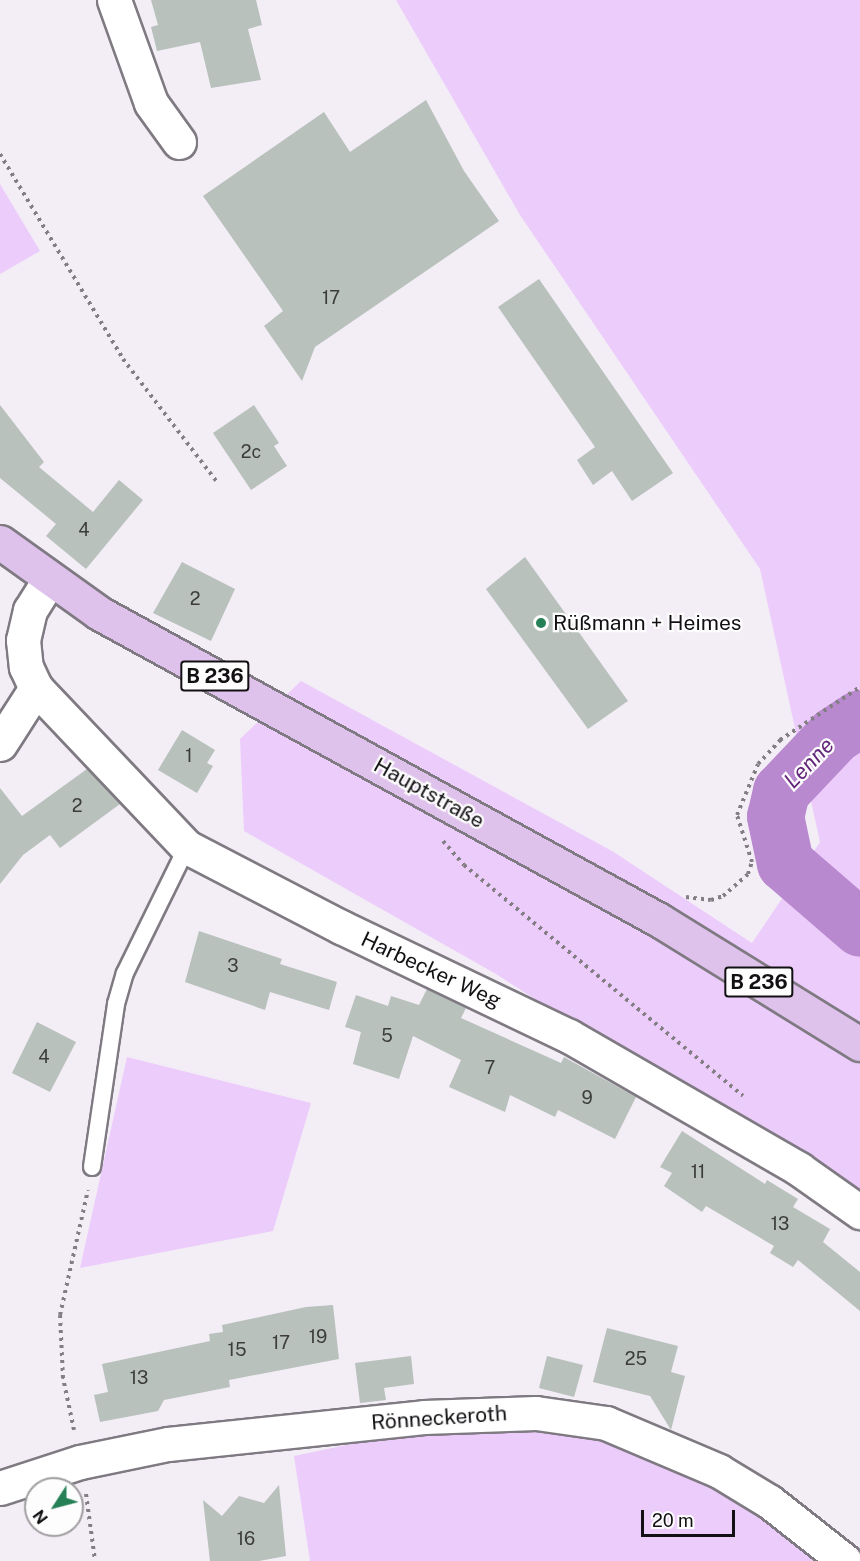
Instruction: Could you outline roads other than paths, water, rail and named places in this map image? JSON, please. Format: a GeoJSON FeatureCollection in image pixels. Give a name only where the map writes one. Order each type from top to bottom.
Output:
{"type":"FeatureCollection","features":[{"type":"Feature","properties":{"kind":"main road","name":"Hauptstraße"},"geometry":{"type":"LineString","coordinates":[[0,542],[49,580],[99,613],[659,920],[860,1044]]}},
{"type":"Feature","properties":{"kind":"street"},"geometry":{"type":"LineString","coordinates":[[114,0],[152,103],[179,141]]}},
{"type":"Feature","properties":{"kind":"street"},"geometry":{"type":"LineString","coordinates":[[0,744],[36,688],[27,667],[23,640],[30,610],[49,580]]}},
{"type":"Feature","properties":{"kind":"street","name":"Harbecker Weg"},"geometry":{"type":"LineString","coordinates":[[36,688],[187,847],[341,927],[569,1036],[798,1169],[860,1212]]}},
{"type":"Feature","properties":{"kind":"street","name":"Rönneckeroth"},"geometry":{"type":"LineString","coordinates":[[0,1488],[80,1462],[168,1444],[488,1412],[572,1416],[606,1424],[664,1445],[719,1471],[770,1502],[845,1561]]}},
{"type":"Feature","properties":{"kind":"lane"},"geometry":{"type":"LineString","coordinates":[[92,1167],[122,983],[136,946],[187,847]]}},
{"type":"Feature","properties":{"kind":"waterway","name":"Lenne"},"geometry":{"type":"LineString","coordinates":[[860,718],[834,735],[781,791],[775,816],[785,863],[860,928]]}},
{"type":"Feature","properties":{"kind":"place","name":"Rüßmann + Heimes"},"geometry":{"type":"Point","coordinates":[541,623]}}]}
